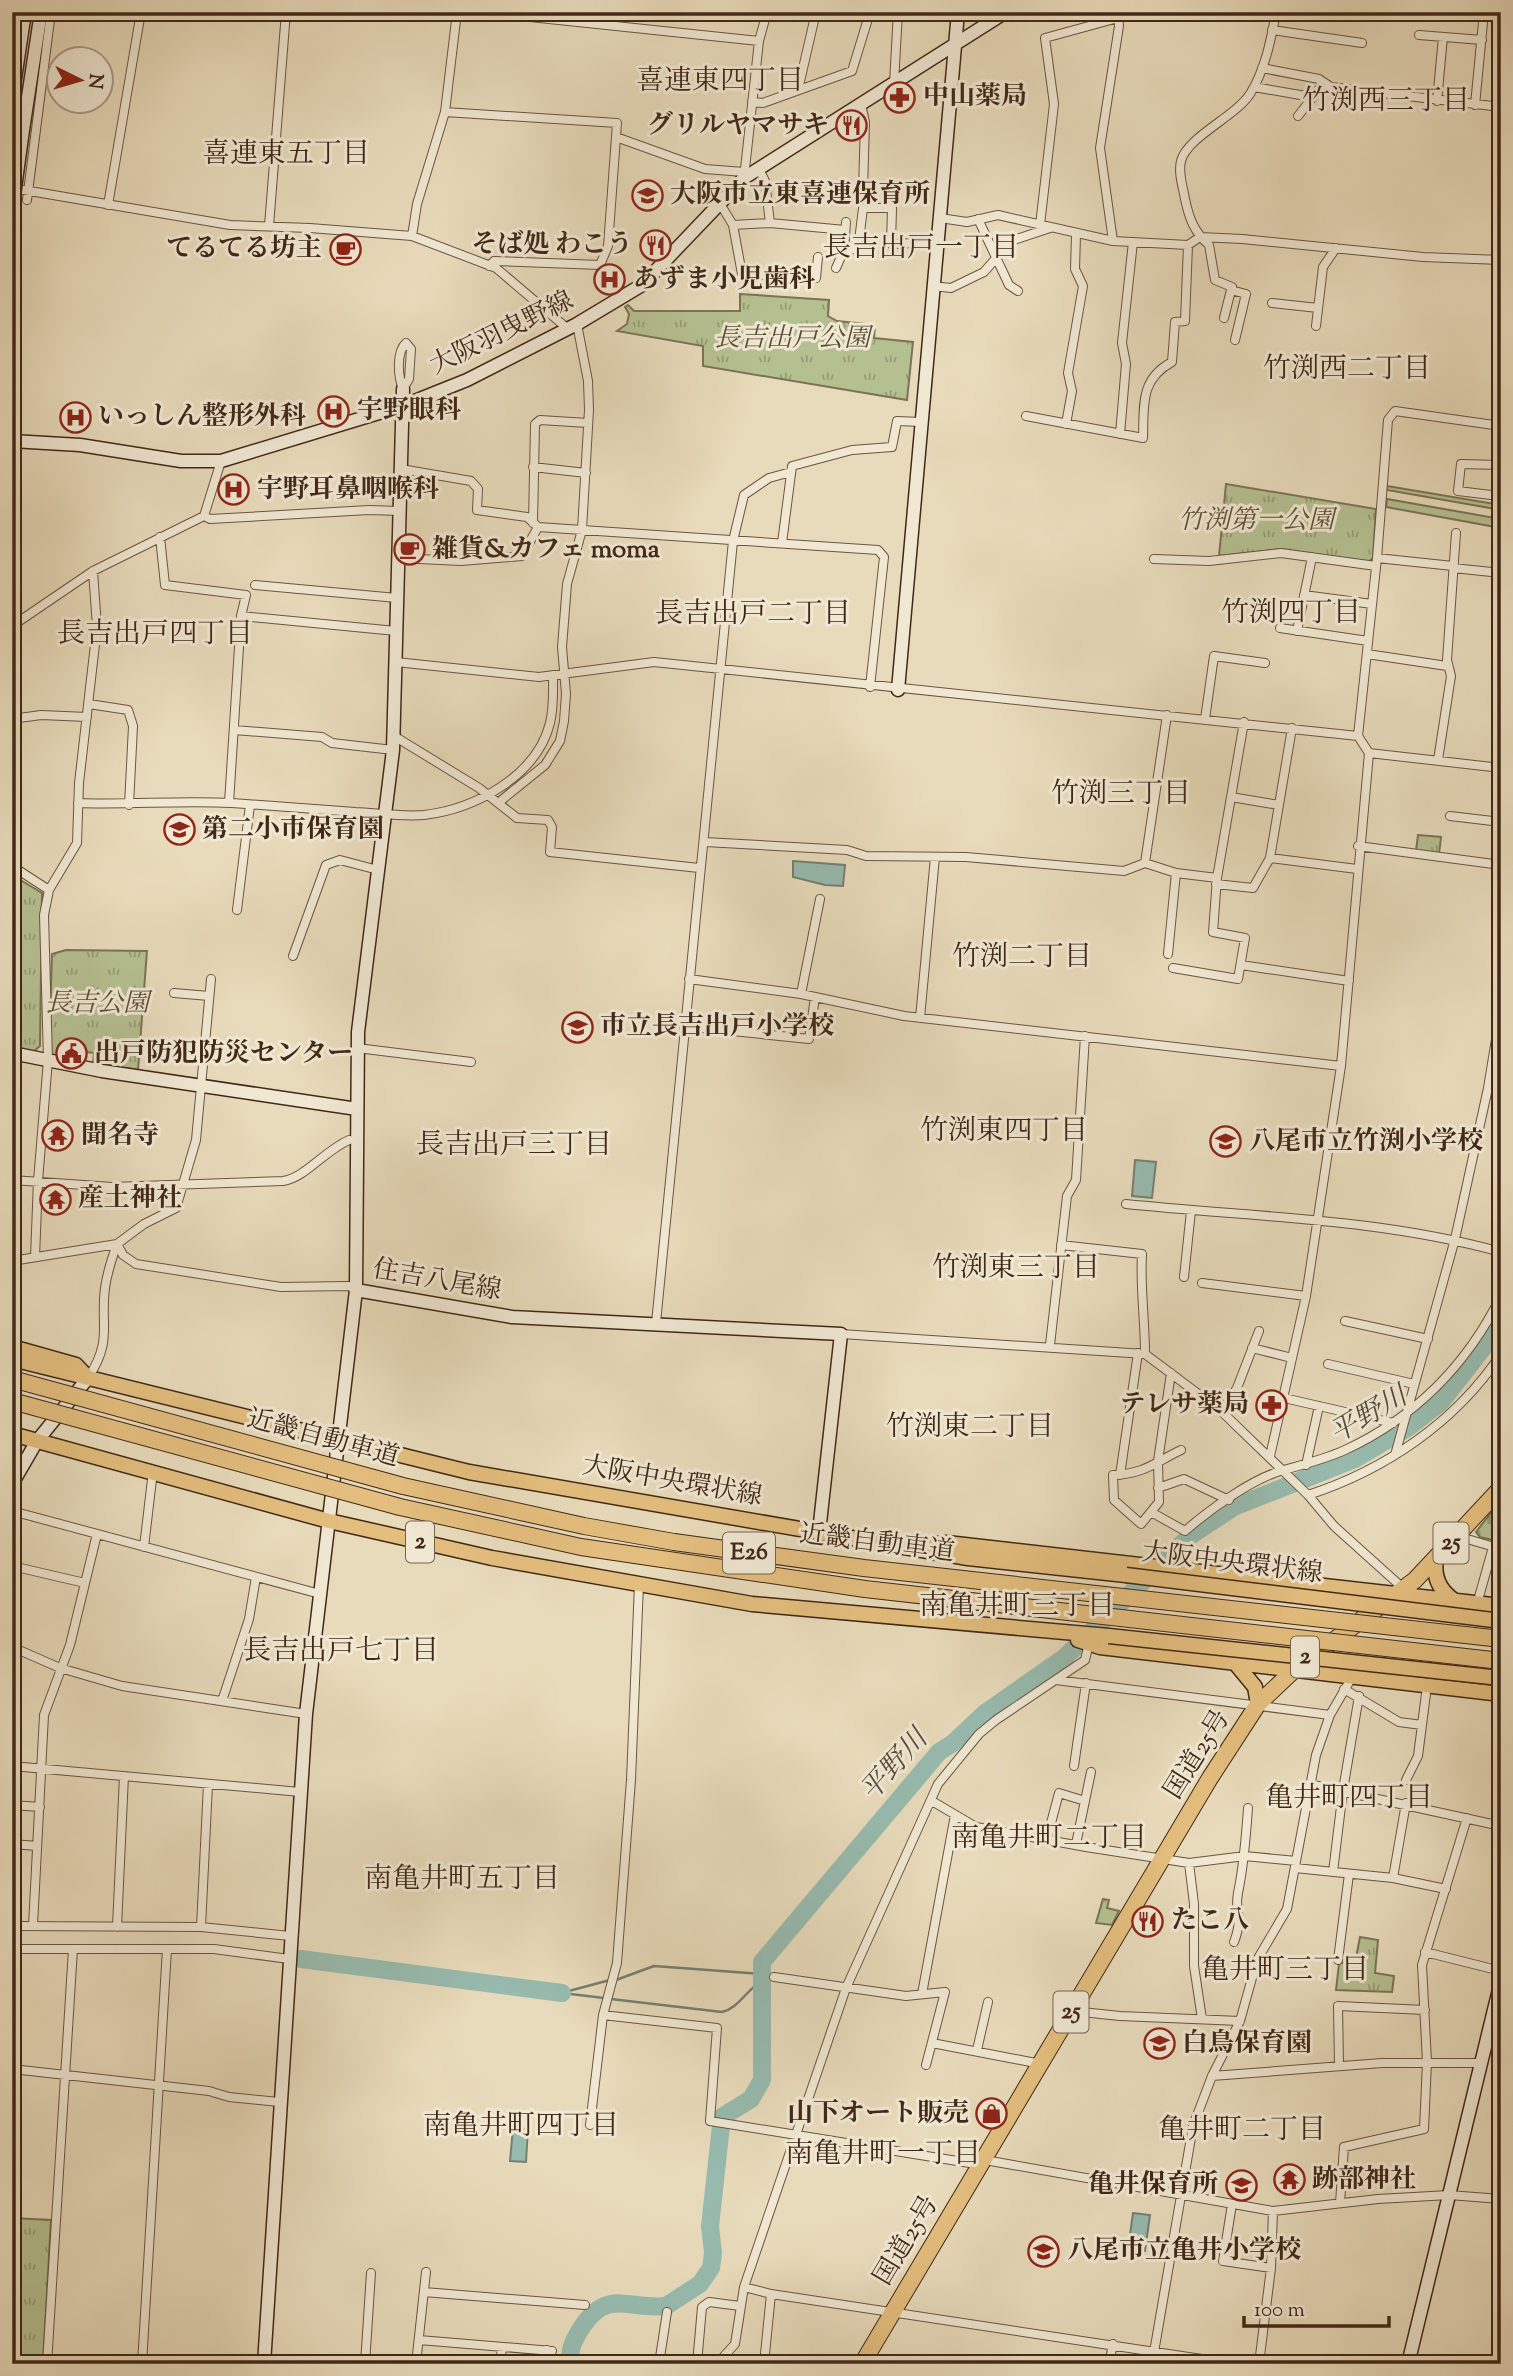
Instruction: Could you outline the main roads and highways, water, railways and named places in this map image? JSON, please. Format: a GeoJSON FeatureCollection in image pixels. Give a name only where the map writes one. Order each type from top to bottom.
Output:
{"type":"FeatureCollection","features":[{"type":"Feature","properties":{"kind":"highway","name":"近畿自動車道"},"geometry":{"type":"LineString","coordinates":[[12,1379],[403,1486],[661,1539],[864,1568],[1501,1639]]}},
{"type":"Feature","properties":{"kind":"highway","name":"近畿自動車道"},"geometry":{"type":"LineString","coordinates":[[12,1401],[400,1507],[582,1547],[865,1589],[1501,1661]]}},
{"type":"Feature","properties":{"kind":"highway","name":"国道25号"},"geometry":{"type":"LineString","coordinates":[[862,2364],[1258,1704],[1293,1671],[1401,1592],[1436,1560],[1501,1488]]}},
{"type":"Feature","properties":{"kind":"main road","name":"2"},"geometry":{"type":"LineString","coordinates":[[12,1347],[76,1364],[88,1378]]}},
{"type":"Feature","properties":{"kind":"main road","name":"大阪中央環状線"},"geometry":{"type":"LineString","coordinates":[[12,1359],[470,1472],[968,1558],[1501,1621]]}},
{"type":"Feature","properties":{"kind":"main road","name":"2"},"geometry":{"type":"LineString","coordinates":[[12,1434],[329,1521],[492,1558],[752,1604],[1109,1636],[1500,1678]]}},
{"type":"Feature","properties":{"kind":"main road"},"geometry":{"type":"LineString","coordinates":[[904,1546],[947,1544],[1177,1572],[1401,1592],[1501,1606]]}},
{"type":"Feature","properties":{"kind":"main road"},"geometry":{"type":"LineString","coordinates":[[1436,1560],[1436,1578],[1440,1587],[1457,1601]]}},
{"type":"Feature","properties":{"kind":"main road"},"geometry":{"type":"LineString","coordinates":[[1297,1584],[1304,1594],[1322,1595],[1337,1604],[1345,1617],[1347,1648],[1355,1665],[1399,1672],[1408,1683]]}},
{"type":"Feature","properties":{"kind":"main road","name":"2"},"geometry":{"type":"LineString","coordinates":[[1050,1632],[1089,1643],[1293,1671],[1348,1683],[1408,1683],[1501,1694]]}},
{"type":"Feature","properties":{"kind":"main road"},"geometry":{"type":"LineString","coordinates":[[1236,1664],[1255,1687],[1258,1704]]}},
{"type":"Feature","properties":{"kind":"water"},"geometry":{"type":"Polygon","coordinates":[[[793,861],[845,865],[843,886],[825,885],[793,877],[793,861]]]}},
{"type":"Feature","properties":{"kind":"water"},"geometry":{"type":"Polygon","coordinates":[[[1135,1160],[1156,1162],[1152,1198],[1132,1196],[1135,1160]]]}},
{"type":"Feature","properties":{"kind":"water"},"geometry":{"type":"Polygon","coordinates":[[[513,2128],[528,2129],[526,2162],[510,2161],[513,2128]]]}},
{"type":"Feature","properties":{"kind":"water"},"geometry":{"type":"Polygon","coordinates":[[[1133,2213],[1150,2215],[1145,2251],[1128,2249],[1133,2213]]]}},
{"type":"Feature","properties":{"kind":"waterway","name":"平野川"},"geometry":{"type":"LineString","coordinates":[[570,2364],[571,2349],[577,2336],[592,2315],[601,2308],[619,2303],[666,2306],[700,2284],[711,2268],[713,2253],[710,2226],[722,2117],[751,2099],[762,2080],[762,1962],[939,1752],[953,1743],[985,1713],[1065,1657],[1190,1536],[1234,1507],[1355,1459],[1409,1427],[1441,1402],[1501,1325]]}},
{"type":"Feature","properties":{"kind":"waterway"},"geometry":{"type":"LineString","coordinates":[[301,1959],[562,1993]]}},
{"type":"Feature","properties":{"kind":"waterway"},"geometry":{"type":"LineString","coordinates":[[616,1980],[654,1966],[762,1974]]}},
{"type":"Feature","properties":{"kind":"waterway"},"geometry":{"type":"LineString","coordinates":[[565,1992],[610,1980]]}},
{"type":"Feature","properties":{"kind":"waterway"},"geometry":{"type":"LineString","coordinates":[[611,1999],[722,2012],[733,2007],[762,1981]]}},
{"type":"Feature","properties":{"kind":"waterway"},"geometry":{"type":"LineString","coordinates":[[562,1993],[604,1998]]}},
{"type":"Feature","properties":{"kind":"place","name":"中山薬局"},"geometry":{"type":"Point","coordinates":[900,97]}},
{"type":"Feature","properties":{"kind":"place","name":"グリルヤマサキ"},"geometry":{"type":"Point","coordinates":[852,126]}},
{"type":"Feature","properties":{"kind":"place","name":"大阪市立東喜連保育所"},"geometry":{"type":"Point","coordinates":[647,195]}},
{"type":"Feature","properties":{"kind":"place","name":"そば処 わこう"},"geometry":{"type":"Point","coordinates":[656,245]}},
{"type":"Feature","properties":{"kind":"place","name":"てるてる坊主"},"geometry":{"type":"Point","coordinates":[345,249]}},
{"type":"Feature","properties":{"kind":"place","name":"あずま小児歯科"},"geometry":{"type":"Point","coordinates":[610,280]}},
{"type":"Feature","properties":{"kind":"place","name":"宇野眼科"},"geometry":{"type":"Point","coordinates":[334,411]}},
{"type":"Feature","properties":{"kind":"place","name":"いっしん整形外科"},"geometry":{"type":"Point","coordinates":[75,417]}},
{"type":"Feature","properties":{"kind":"place","name":"宇野耳鼻咽喉科"},"geometry":{"type":"Point","coordinates":[234,490]}},
{"type":"Feature","properties":{"kind":"place","name":"雑貨&カフェ moma"},"geometry":{"type":"Point","coordinates":[409,550]}},
{"type":"Feature","properties":{"kind":"place","name":"第二小市保育園"},"geometry":{"type":"Point","coordinates":[179,830]}},
{"type":"Feature","properties":{"kind":"place","name":"市立長吉出戸小学校"},"geometry":{"type":"Point","coordinates":[577,1027]}},
{"type":"Feature","properties":{"kind":"place","name":"出戸防犯防災センター"},"geometry":{"type":"Point","coordinates":[71,1054]}},
{"type":"Feature","properties":{"kind":"place","name":"聞名寺"},"geometry":{"type":"Point","coordinates":[58,1136]}},
{"type":"Feature","properties":{"kind":"place","name":"八尾市立竹渕小学校"},"geometry":{"type":"Point","coordinates":[1226,1142]}},
{"type":"Feature","properties":{"kind":"place","name":"産土神社"},"geometry":{"type":"Point","coordinates":[55,1199]}},
{"type":"Feature","properties":{"kind":"place","name":"テレサ薬局"},"geometry":{"type":"Point","coordinates":[1272,1405]}},
{"type":"Feature","properties":{"kind":"place","name":"たこ八"},"geometry":{"type":"Point","coordinates":[1148,1921]}},
{"type":"Feature","properties":{"kind":"place","name":"白鳥保育園"},"geometry":{"type":"Point","coordinates":[1159,2044]}},
{"type":"Feature","properties":{"kind":"place","name":"山下オート販売"},"geometry":{"type":"Point","coordinates":[992,2114]}},
{"type":"Feature","properties":{"kind":"place","name":"跡部神社"},"geometry":{"type":"Point","coordinates":[1289,2180]}},
{"type":"Feature","properties":{"kind":"place","name":"亀井保育所"},"geometry":{"type":"Point","coordinates":[1241,2185]}},
{"type":"Feature","properties":{"kind":"place","name":"八尾市立亀井小学校"},"geometry":{"type":"Point","coordinates":[1044,2251]}},
{"type":"Feature","properties":{"kind":"district","name":"喜連東四丁目"},"geometry":{"type":"Point","coordinates":[720,82]}},
{"type":"Feature","properties":{"kind":"district","name":"竹渕西三丁目"},"geometry":{"type":"Point","coordinates":[1386,102]}},
{"type":"Feature","properties":{"kind":"district","name":"喜連東五丁目"},"geometry":{"type":"Point","coordinates":[286,155]}},
{"type":"Feature","properties":{"kind":"district","name":"長吉出戸一丁目"},"geometry":{"type":"Point","coordinates":[921,249]}},
{"type":"Feature","properties":{"kind":"district","name":"竹渕西二丁目"},"geometry":{"type":"Point","coordinates":[1347,370]}},
{"type":"Feature","properties":{"kind":"district","name":"竹渕四丁目"},"geometry":{"type":"Point","coordinates":[1291,614]}},
{"type":"Feature","properties":{"kind":"district","name":"長吉出戸二丁目"},"geometry":{"type":"Point","coordinates":[753,615]}},
{"type":"Feature","properties":{"kind":"district","name":"長吉出戸四丁目"},"geometry":{"type":"Point","coordinates":[155,635]}},
{"type":"Feature","properties":{"kind":"district","name":"竹渕三丁目"},"geometry":{"type":"Point","coordinates":[1121,795]}},
{"type":"Feature","properties":{"kind":"district","name":"竹渕二丁目"},"geometry":{"type":"Point","coordinates":[1022,958]}},
{"type":"Feature","properties":{"kind":"district","name":"竹渕東四丁目"},"geometry":{"type":"Point","coordinates":[1004,1132]}},
{"type":"Feature","properties":{"kind":"district","name":"長吉出戸三丁目"},"geometry":{"type":"Point","coordinates":[514,1146]}},
{"type":"Feature","properties":{"kind":"district","name":"竹渕東三丁目"},"geometry":{"type":"Point","coordinates":[1016,1269]}},
{"type":"Feature","properties":{"kind":"district","name":"竹渕東二丁目"},"geometry":{"type":"Point","coordinates":[970,1428]}},
{"type":"Feature","properties":{"kind":"district","name":"南亀井町三丁目"},"geometry":{"type":"Point","coordinates":[1017,1607]}},
{"type":"Feature","properties":{"kind":"district","name":"長吉出戸七丁目"},"geometry":{"type":"Point","coordinates":[341,1652]}},
{"type":"Feature","properties":{"kind":"district","name":"亀井町四丁目"},"geometry":{"type":"Point","coordinates":[1349,1799]}},
{"type":"Feature","properties":{"kind":"district","name":"南亀井町二丁目"},"geometry":{"type":"Point","coordinates":[1049,1839]}},
{"type":"Feature","properties":{"kind":"district","name":"南亀井町五丁目"},"geometry":{"type":"Point","coordinates":[462,1880]}},
{"type":"Feature","properties":{"kind":"district","name":"亀井町三丁目"},"geometry":{"type":"Point","coordinates":[1285,1971]}},
{"type":"Feature","properties":{"kind":"district","name":"南亀井町四丁目"},"geometry":{"type":"Point","coordinates":[521,2127]}},
{"type":"Feature","properties":{"kind":"district","name":"亀井町二丁目"},"geometry":{"type":"Point","coordinates":[1242,2131]}},
{"type":"Feature","properties":{"kind":"district","name":"南亀井町一丁目"},"geometry":{"type":"Point","coordinates":[883,2155]}},
{"type":"Feature","properties":{"kind":"park label","name":"長吉出戸公園"},"geometry":{"type":"Point","coordinates":[792,339]}},
{"type":"Feature","properties":{"kind":"park label","name":"竹渕第一公園"},"geometry":{"type":"Point","coordinates":[1256,521]}},
{"type":"Feature","properties":{"kind":"park label","name":"長吉公園"},"geometry":{"type":"Point","coordinates":[97,1004]}}]}
